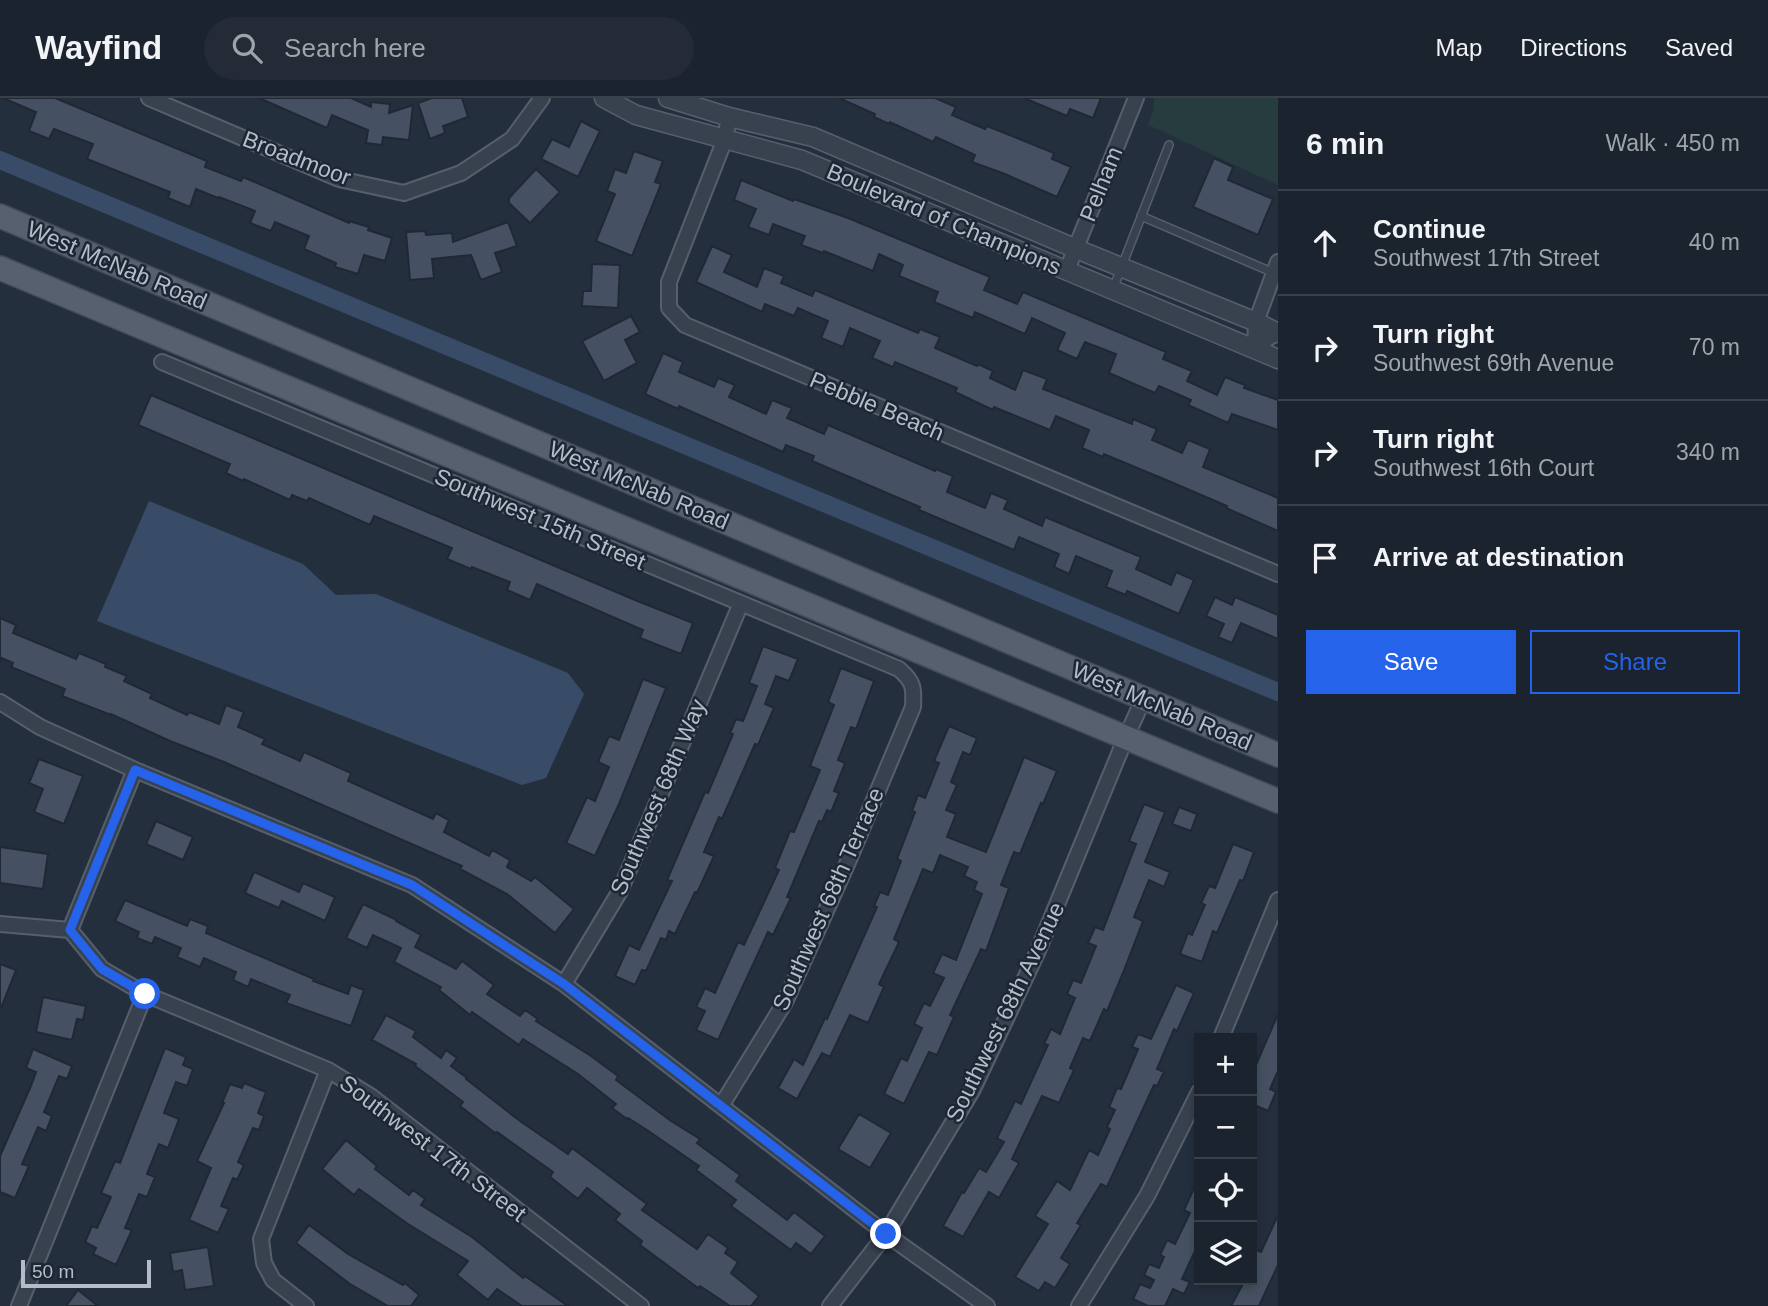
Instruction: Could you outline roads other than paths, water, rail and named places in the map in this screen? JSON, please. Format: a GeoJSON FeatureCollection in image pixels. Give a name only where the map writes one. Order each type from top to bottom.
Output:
{"type":"FeatureCollection","features":[{"type":"Feature","properties":{"kind":"main road","name":"West McNab Road"},"geometry":{"type":"LineString","coordinates":[[0,216],[1278,755]]}},
{"type":"Feature","properties":{"kind":"main road","name":"West McNab Road"},"geometry":{"type":"LineString","coordinates":[[0,268],[1278,801]]}},
{"type":"Feature","properties":{"kind":"street","name":"Broadmoor"},"geometry":{"type":"LineString","coordinates":[[149,98],[338,178],[404,192],[461,173],[512,139],[542,98]]}},
{"type":"Feature","properties":{"kind":"street","name":"Boulevard of Champions"},"geometry":{"type":"LineString","coordinates":[[604,98],[636,115],[802,160],[1278,359]]}},
{"type":"Feature","properties":{"kind":"street","name":"Boulevard of Champions"},"geometry":{"type":"LineString","coordinates":[[668,98],[729,117],[813,137],[1278,332]]}},
{"type":"Feature","properties":{"kind":"street","name":"Pelham"},"geometry":{"type":"LineString","coordinates":[[1066,270],[1136,98]]}},
{"type":"Feature","properties":{"kind":"street","name":"Pebble Beach"},"geometry":{"type":"LineString","coordinates":[[729,117],[725,139],[669,282],[670,308],[685,325],[1278,573]]}},
{"type":"Feature","properties":{"kind":"street"},"geometry":{"type":"LineString","coordinates":[[1255,348],[1256,322],[1276,268]]}},
{"type":"Feature","properties":{"kind":"street"},"geometry":{"type":"LineString","coordinates":[[1255,348],[1278,332]]}},
{"type":"Feature","properties":{"kind":"street","name":"Southwest 15th Street"},"geometry":{"type":"LineString","coordinates":[[162,362],[899,669],[913,684]]}},
{"type":"Feature","properties":{"kind":"street","name":"Southwest 68th Way"},"geometry":{"type":"LineString","coordinates":[[564,984],[620,891],[741,603]]}},
{"type":"Feature","properties":{"kind":"street","name":"Southwest 68th Terrace"},"geometry":{"type":"LineString","coordinates":[[721,1106],[785,1002],[797,977],[913,707],[913,684]]}},
{"type":"Feature","properties":{"kind":"street","name":"Southwest 68th Avenue"},"geometry":{"type":"LineString","coordinates":[[830,1306],[886,1234],[973,1089],[1037,953],[1144,698]]}},
{"type":"Feature","properties":{"kind":"street"},"geometry":{"type":"LineString","coordinates":[[0,702],[40,727],[135,770],[412,885],[564,984],[886,1234],[986,1306]]}},
{"type":"Feature","properties":{"kind":"street"},"geometry":{"type":"LineString","coordinates":[[0,924],[70,930],[135,770]]}},
{"type":"Feature","properties":{"kind":"street"},"geometry":{"type":"LineString","coordinates":[[1223,1033],[1278,900]]}},
{"type":"Feature","properties":{"kind":"street","name":"Southwest 17th Street"},"geometry":{"type":"LineString","coordinates":[[70,930],[102,969],[145,994],[328,1070],[372,1097],[641,1306]]}},
{"type":"Feature","properties":{"kind":"street"},"geometry":{"type":"LineString","coordinates":[[19,1306],[145,994]]}},
{"type":"Feature","properties":{"kind":"street"},"geometry":{"type":"LineString","coordinates":[[306,1306],[273,1280],[264,1263],[261,1239],[328,1070]]}},
{"type":"Feature","properties":{"kind":"street"},"geometry":{"type":"LineString","coordinates":[[1079,1306],[1147,1196],[1197,1096]]}},
{"type":"Feature","properties":{"kind":"lane"},"geometry":{"type":"LineString","coordinates":[[1113,289],[1169,145]]}},
{"type":"Feature","properties":{"kind":"lane"},"geometry":{"type":"LineString","coordinates":[[1141,216],[1276,268]]}},
{"type":"Feature","properties":{"kind":"water"},"geometry":{"type":"Polygon","coordinates":[[[149,501],[303,564],[336,595],[376,594],[568,673],[584,694],[546,778],[522,785],[97,621],[149,501]]]}},
{"type":"Feature","properties":{"kind":"waterway"},"geometry":{"type":"LineString","coordinates":[[0,160],[1278,692]]}}]}
